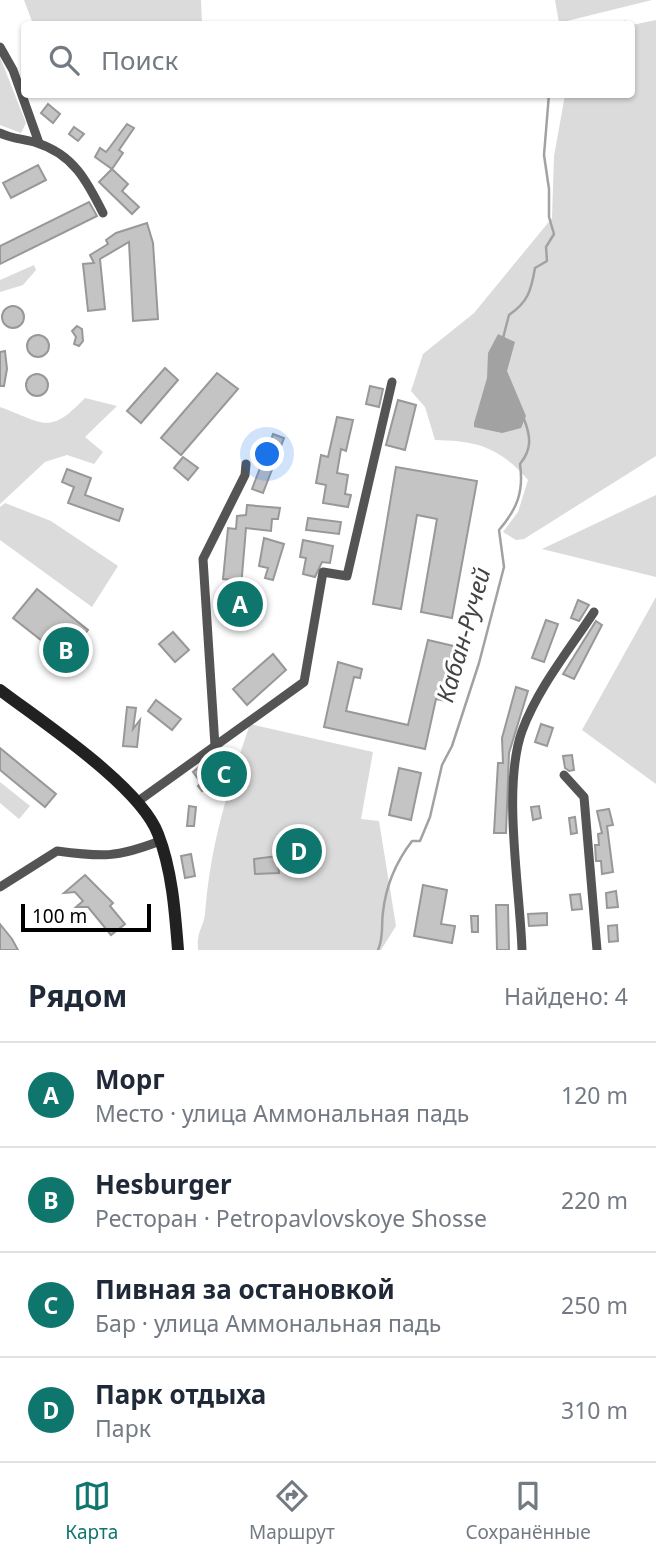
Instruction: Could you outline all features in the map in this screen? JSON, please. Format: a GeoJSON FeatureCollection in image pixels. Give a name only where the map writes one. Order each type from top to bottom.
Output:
{"type":"FeatureCollection","features":[{"type":"Feature","properties":{"kind":"main road"},"geometry":{"type":"LineString","coordinates":[[0,690],[93,762],[137,802],[160,841],[174,903],[178,950]]}},
{"type":"Feature","properties":{"kind":"street"},"geometry":{"type":"LineString","coordinates":[[0,47],[13,69],[21,92]]}},
{"type":"Feature","properties":{"kind":"street"},"geometry":{"type":"LineString","coordinates":[[23,98],[39,143]]}},
{"type":"Feature","properties":{"kind":"street"},"geometry":{"type":"LineString","coordinates":[[0,133],[39,143],[65,156],[74,164],[103,213]]}},
{"type":"Feature","properties":{"kind":"street"},"geometry":{"type":"LineString","coordinates":[[137,802],[304,682],[323,572],[347,576],[392,382]]}},
{"type":"Feature","properties":{"kind":"street"},"geometry":{"type":"LineString","coordinates":[[215,746],[203,559],[245,475],[246,464]]}},
{"type":"Feature","properties":{"kind":"street"},"geometry":{"type":"LineString","coordinates":[[522,950],[512,796],[522,732],[548,681],[594,612]]}},
{"type":"Feature","properties":{"kind":"street"},"geometry":{"type":"LineString","coordinates":[[564,775],[584,797],[597,950]]}},
{"type":"Feature","properties":{"kind":"street"},"geometry":{"type":"LineString","coordinates":[[0,887],[57,851],[103,857],[127,853],[160,841]]}},
{"type":"Feature","properties":{"kind":"shaded area"},"geometry":{"type":"Polygon","coordinates":[[[24,0],[201,0],[202,21],[32,21],[24,0]]]}},
{"type":"Feature","properties":{"kind":"shaded area"},"geometry":{"type":"Polygon","coordinates":[[[555,0],[652,0],[567,21],[559,21],[555,0]]]}},
{"type":"Feature","properties":{"kind":"shaded area"},"geometry":{"type":"Polygon","coordinates":[[[656,20],[656,456],[524,539],[516,540],[503,532],[518,512],[528,480],[507,460],[487,448],[464,442],[435,440],[425,407],[411,391],[423,354],[474,313],[552,218],[554,156],[564,98],[635,98],[635,24],[656,20]]]}},
{"type":"Feature","properties":{"kind":"shaded area"},"geometry":{"type":"Polygon","coordinates":[[[0,57],[26,123],[21,133],[0,125],[0,57]]]}},
{"type":"Feature","properties":{"kind":"shaded area"},"geometry":{"type":"Polygon","coordinates":[[[34,265],[36,270],[23,285],[0,292],[0,280],[34,265]]]}},
{"type":"Feature","properties":{"kind":"shaded area"},"geometry":{"type":"Polygon","coordinates":[[[498,334],[515,342],[507,371],[526,416],[521,428],[502,433],[474,427],[487,378],[488,353],[498,334]]]}},
{"type":"Feature","properties":{"kind":"shaded area"},"geometry":{"type":"Polygon","coordinates":[[[85,398],[117,406],[85,437],[103,452],[94,464],[67,455],[45,462],[0,504],[0,407],[46,423],[63,418],[85,398]]]}},
{"type":"Feature","properties":{"kind":"shaded area"},"geometry":{"type":"Polygon","coordinates":[[[656,495],[656,577],[542,549],[656,495]]]}},
{"type":"Feature","properties":{"kind":"shaded area"},"geometry":{"type":"Polygon","coordinates":[[[5,503],[51,521],[118,566],[92,607],[0,540],[0,507],[5,503]]]}},
{"type":"Feature","properties":{"kind":"shaded area"},"geometry":{"type":"Polygon","coordinates":[[[656,597],[656,784],[582,730],[656,597]]]}},
{"type":"Feature","properties":{"kind":"shaded area"},"geometry":{"type":"Polygon","coordinates":[[[250,724],[373,752],[361,819],[379,821],[396,926],[381,950],[198,950],[216,841],[227,794],[250,724]]]}},
{"type":"Feature","properties":{"kind":"shaded area"},"geometry":{"type":"Polygon","coordinates":[[[0,782],[30,806],[19,819],[0,803],[0,782]]]}},
{"type":"Feature","properties":{"kind":"building"},"geometry":{"type":"Polygon","coordinates":[[[48,104],[60,114],[53,123],[41,113],[48,104]]]}},
{"type":"Feature","properties":{"kind":"building"},"geometry":{"type":"Polygon","coordinates":[[[127,124],[134,128],[119,150],[123,153],[112,169],[95,157],[100,148],[106,152],[127,124]]]}},
{"type":"Feature","properties":{"kind":"building"},"geometry":{"type":"Polygon","coordinates":[[[74,127],[84,134],[78,141],[69,134],[74,127]]]}},
{"type":"Feature","properties":{"kind":"building"},"geometry":{"type":"Polygon","coordinates":[[[38,165],[46,180],[11,198],[3,183],[38,165]]]}},
{"type":"Feature","properties":{"kind":"building"},"geometry":{"type":"Polygon","coordinates":[[[112,169],[128,184],[122,191],[139,207],[132,214],[99,182],[112,169]]]}},
{"type":"Feature","properties":{"kind":"building"},"geometry":{"type":"Polygon","coordinates":[[[89,202],[97,216],[0,264],[0,246],[89,202]]]}},
{"type":"Feature","properties":{"kind":"building"},"geometry":{"type":"Polygon","coordinates":[[[147,223],[153,243],[158,319],[133,321],[129,242],[100,259],[105,309],[88,311],[83,264],[94,263],[90,255],[108,244],[106,240],[116,233],[147,223]]]}},
{"type":"Feature","properties":{"kind":"building"},"geometry":{"type":"Polygon","coordinates":[[[9,306],[17,306],[24,313],[24,321],[17,328],[9,328],[2,321],[2,313],[9,306]]]}},
{"type":"Feature","properties":{"kind":"building"},"geometry":{"type":"Polygon","coordinates":[[[77,326],[82,329],[83,341],[79,346],[74,344],[76,337],[72,331],[77,326]]]}},
{"type":"Feature","properties":{"kind":"building"},"geometry":{"type":"Polygon","coordinates":[[[34,335],[42,335],[49,342],[49,350],[42,357],[34,357],[27,350],[27,342],[34,335]]]}},
{"type":"Feature","properties":{"kind":"building"},"geometry":{"type":"Polygon","coordinates":[[[5,351],[7,369],[4,386],[0,386],[0,352],[5,351]]]}},
{"type":"Feature","properties":{"kind":"building"},"geometry":{"type":"Polygon","coordinates":[[[165,368],[178,380],[141,423],[127,411],[165,368]]]}},
{"type":"Feature","properties":{"kind":"building"},"geometry":{"type":"Polygon","coordinates":[[[217,373],[238,389],[181,455],[161,438],[217,373]]]}},
{"type":"Feature","properties":{"kind":"building"},"geometry":{"type":"Polygon","coordinates":[[[33,374],[41,374],[48,381],[48,389],[41,396],[33,396],[26,389],[26,381],[33,374]]]}},
{"type":"Feature","properties":{"kind":"building"},"geometry":{"type":"Polygon","coordinates":[[[370,386],[383,389],[379,407],[366,404],[370,386]]]}},
{"type":"Feature","properties":{"kind":"building"},"geometry":{"type":"Polygon","coordinates":[[[398,400],[416,405],[405,450],[386,445],[398,400]]]}},
{"type":"Feature","properties":{"kind":"building"},"geometry":{"type":"Polygon","coordinates":[[[337,417],[353,420],[346,451],[341,449],[337,473],[348,475],[345,494],[351,495],[348,507],[323,503],[326,485],[316,483],[321,455],[328,457],[337,417]]]}},
{"type":"Feature","properties":{"kind":"building"},"geometry":{"type":"Polygon","coordinates":[[[273,434],[284,438],[263,493],[252,489],[273,434]]]}},
{"type":"Feature","properties":{"kind":"building"},"geometry":{"type":"Polygon","coordinates":[[[183,457],[198,468],[188,480],[174,468],[183,457]]]}},
{"type":"Feature","properties":{"kind":"building"},"geometry":{"type":"Polygon","coordinates":[[[396,467],[477,481],[452,618],[421,612],[437,519],[417,515],[401,609],[373,604],[396,467]]]}},
{"type":"Feature","properties":{"kind":"building"},"geometry":{"type":"Polygon","coordinates":[[[67,469],[91,478],[85,495],[123,509],[119,521],[68,503],[74,487],[62,482],[67,469]]]}},
{"type":"Feature","properties":{"kind":"building"},"geometry":{"type":"Polygon","coordinates":[[[247,505],[280,508],[278,519],[272,519],[271,531],[246,528],[240,599],[253,599],[253,608],[228,609],[232,580],[223,579],[228,528],[236,529],[237,516],[246,515],[247,505]]]}},
{"type":"Feature","properties":{"kind":"building"},"geometry":{"type":"Polygon","coordinates":[[[308,518],[341,522],[339,534],[306,530],[308,518]]]}},
{"type":"Feature","properties":{"kind":"building"},"geometry":{"type":"Polygon","coordinates":[[[264,538],[284,544],[273,580],[265,578],[268,568],[259,566],[264,538]]]}},
{"type":"Feature","properties":{"kind":"building"},"geometry":{"type":"Polygon","coordinates":[[[303,540],[333,546],[330,563],[322,562],[315,577],[303,574],[306,558],[300,557],[303,540]]]}},
{"type":"Feature","properties":{"kind":"building"},"geometry":{"type":"Polygon","coordinates":[[[37,589],[88,630],[65,659],[13,618],[37,589]]]}},
{"type":"Feature","properties":{"kind":"building"},"geometry":{"type":"Polygon","coordinates":[[[578,600],[589,605],[579,621],[571,618],[578,600]]]}},
{"type":"Feature","properties":{"kind":"building"},"geometry":{"type":"Polygon","coordinates":[[[546,620],[558,624],[544,662],[532,658],[546,620]]]}},
{"type":"Feature","properties":{"kind":"building"},"geometry":{"type":"Polygon","coordinates":[[[596,621],[602,625],[574,679],[563,674],[596,621]]]}},
{"type":"Feature","properties":{"kind":"building"},"geometry":{"type":"Polygon","coordinates":[[[173,632],[189,650],[175,662],[159,644],[173,632]]]}},
{"type":"Feature","properties":{"kind":"building"},"geometry":{"type":"Polygon","coordinates":[[[428,640],[458,647],[446,701],[436,699],[425,749],[324,727],[338,662],[362,669],[360,678],[354,677],[346,711],[408,725],[428,640]]]}},
{"type":"Feature","properties":{"kind":"building"},"geometry":{"type":"Polygon","coordinates":[[[273,654],[286,670],[247,705],[233,689],[273,654]]]}},
{"type":"Feature","properties":{"kind":"building"},"geometry":{"type":"Polygon","coordinates":[[[516,687],[528,691],[509,753],[506,833],[494,833],[498,763],[503,763],[502,738],[516,687]]]}},
{"type":"Feature","properties":{"kind":"building"},"geometry":{"type":"Polygon","coordinates":[[[156,700],[181,719],[172,730],[148,711],[156,700]]]}},
{"type":"Feature","properties":{"kind":"building"},"geometry":{"type":"Polygon","coordinates":[[[127,707],[136,708],[133,729],[140,720],[137,747],[123,746],[127,707]]]}},
{"type":"Feature","properties":{"kind":"building"},"geometry":{"type":"Polygon","coordinates":[[[541,724],[553,728],[547,746],[535,742],[541,724]]]}},
{"type":"Feature","properties":{"kind":"building"},"geometry":{"type":"Polygon","coordinates":[[[0,748],[56,794],[45,807],[0,770],[0,748]]]}},
{"type":"Feature","properties":{"kind":"building"},"geometry":{"type":"Polygon","coordinates":[[[572,755],[574,770],[569,771],[565,768],[563,756],[572,755]]]}},
{"type":"Feature","properties":{"kind":"building"},"geometry":{"type":"Polygon","coordinates":[[[199,767],[212,783],[202,791],[198,786],[201,783],[193,772],[199,767]]]}},
{"type":"Feature","properties":{"kind":"building"},"geometry":{"type":"Polygon","coordinates":[[[399,768],[421,773],[411,820],[389,815],[399,768]]]}},
{"type":"Feature","properties":{"kind":"building"},"geometry":{"type":"Polygon","coordinates":[[[189,806],[196,807],[194,826],[187,826],[189,806]]]}},
{"type":"Feature","properties":{"kind":"building"},"geometry":{"type":"Polygon","coordinates":[[[539,806],[541,818],[533,820],[531,807],[539,806]]]}},
{"type":"Feature","properties":{"kind":"building"},"geometry":{"type":"Polygon","coordinates":[[[609,809],[613,825],[607,826],[613,872],[602,874],[601,861],[596,861],[595,845],[599,845],[598,834],[602,833],[597,811],[609,809]]]}},
{"type":"Feature","properties":{"kind":"building"},"geometry":{"type":"Polygon","coordinates":[[[575,817],[577,833],[571,834],[569,818],[575,817]]]}},
{"type":"Feature","properties":{"kind":"building"},"geometry":{"type":"Polygon","coordinates":[[[191,854],[195,876],[185,878],[181,856],[191,854]]]}},
{"type":"Feature","properties":{"kind":"building"},"geometry":{"type":"Polygon","coordinates":[[[277,856],[279,873],[255,874],[254,859],[277,856]]]}},
{"type":"Feature","properties":{"kind":"building"},"geometry":{"type":"Polygon","coordinates":[[[85,875],[113,903],[110,906],[125,924],[111,935],[88,907],[76,907],[83,901],[75,892],[64,893],[85,875]]]}},
{"type":"Feature","properties":{"kind":"building"},"geometry":{"type":"Polygon","coordinates":[[[423,885],[447,890],[441,924],[455,926],[452,943],[414,936],[423,885]]]}},
{"type":"Feature","properties":{"kind":"building"},"geometry":{"type":"Polygon","coordinates":[[[616,891],[618,907],[607,908],[606,893],[616,891]]]}},
{"type":"Feature","properties":{"kind":"building"},"geometry":{"type":"Polygon","coordinates":[[[580,894],[582,909],[572,910],[570,895],[580,894]]]}},
{"type":"Feature","properties":{"kind":"building"},"geometry":{"type":"Polygon","coordinates":[[[496,905],[508,905],[509,950],[497,950],[496,905]]]}},
{"type":"Feature","properties":{"kind":"building"},"geometry":{"type":"Polygon","coordinates":[[[547,913],[547,925],[529,926],[528,914],[547,913]]]}},
{"type":"Feature","properties":{"kind":"building"},"geometry":{"type":"Polygon","coordinates":[[[471,916],[478,916],[478,932],[472,932],[471,916]]]}},
{"type":"Feature","properties":{"kind":"building"},"geometry":{"type":"Polygon","coordinates":[[[0,924],[12,939],[18,950],[0,950],[0,924]]]}},
{"type":"Feature","properties":{"kind":"building"},"geometry":{"type":"Polygon","coordinates":[[[617,925],[618,941],[609,942],[608,926],[617,925]]]}},
{"type":"Feature","properties":{"kind":"waterway","name":"Кабан-Ручей"},"geometry":{"type":"LineString","coordinates":[[503,338],[509,315],[528,295],[535,268],[547,261],[546,247],[554,234],[549,217],[549,189],[544,155],[549,98]]}},
{"type":"Feature","properties":{"kind":"waterway","name":"Кабан-Ручей"},"geometry":{"type":"LineString","coordinates":[[378,950],[389,883],[412,841],[420,841],[430,817],[442,765],[452,746],[479,663],[504,567],[499,530],[510,515],[520,492],[520,464],[528,448],[529,437],[524,419]]}},
{"type":"Feature","properties":{"kind":"place","name":"Морг"},"geometry":{"type":"Point","coordinates":[240,604]}},
{"type":"Feature","properties":{"kind":"place","name":"Hesburger"},"geometry":{"type":"Point","coordinates":[66,650]}},
{"type":"Feature","properties":{"kind":"place","name":"Пивная за остановкой"},"geometry":{"type":"Point","coordinates":[224,774]}},
{"type":"Feature","properties":{"kind":"place","name":"Парк отдыха"},"geometry":{"type":"Point","coordinates":[299,851]}}]}
